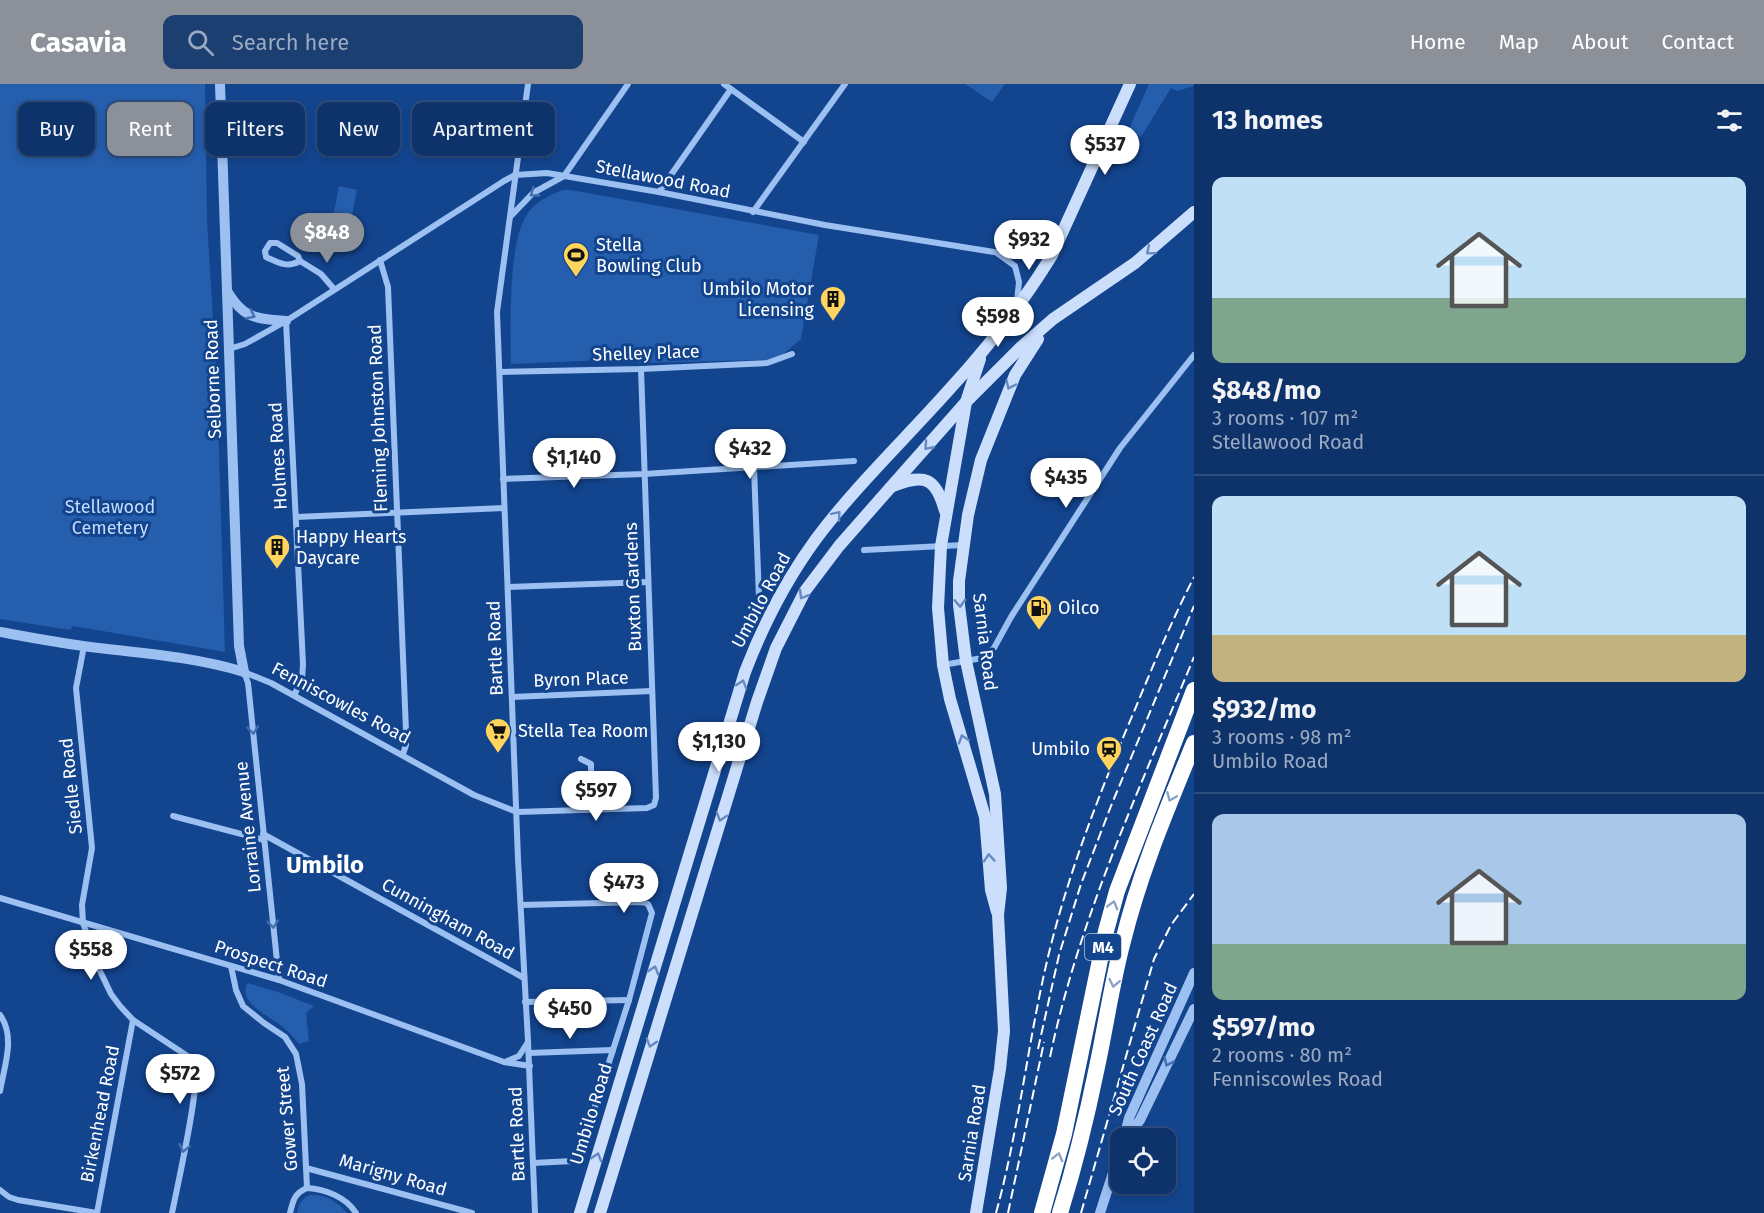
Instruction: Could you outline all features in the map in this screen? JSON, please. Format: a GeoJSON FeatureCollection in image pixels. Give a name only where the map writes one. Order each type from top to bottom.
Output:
{"type":"FeatureCollection","features":[{"type":"Feature","properties":{"kind":"highway","name":"M4"},"geometry":{"type":"LineString","coordinates":[[1042,1213],[1064,1134],[1106,931],[1118,891],[1194,690]]}},
{"type":"Feature","properties":{"kind":"highway","name":"M4"},"geometry":{"type":"LineString","coordinates":[[1060,1213],[1082,1134],[1122,944],[1138,885],[1163,816],[1194,743]]}},
{"type":"Feature","properties":{"kind":"main road","name":"Umbilo Road"},"geometry":{"type":"LineString","coordinates":[[580,1213],[745,672],[763,628],[787,583],[817,538],[873,472],[984,350],[1015,311],[1052,255],[1130,84]]}},
{"type":"Feature","properties":{"kind":"main road"},"geometry":{"type":"LineString","coordinates":[[1053,319],[1135,264],[1194,212]]}},
{"type":"Feature","properties":{"kind":"main road","name":"Umbilo Road"},"geometry":{"type":"LineString","coordinates":[[600,1213],[740,754],[776,648],[800,599],[825,563],[966,402],[1021,347],[1053,319]]}},
{"type":"Feature","properties":{"kind":"main road","name":"Sarnia Road"},"geometry":{"type":"LineString","coordinates":[[976,1213],[1000,1069],[1004,1031],[998,915],[1001,888],[995,794],[966,661],[959,605],[963,545],[977,473],[992,429],[1021,363],[1053,319]]}},
{"type":"Feature","properties":{"kind":"main road","name":"Sarnia Road"},"geometry":{"type":"LineString","coordinates":[[984,350],[966,402],[940,546],[938,608],[943,665],[953,711],[985,817],[991,890],[998,915]]}},
{"type":"Feature","properties":{"kind":"main road"},"geometry":{"type":"LineString","coordinates":[[890,488],[912,479],[927,480],[939,492],[946,515]]}},
{"type":"Feature","properties":{"kind":"street","name":"Selborne Road"},"geometry":{"type":"LineString","coordinates":[[220,84],[239,646],[244,672]]}},
{"type":"Feature","properties":{"kind":"street","name":"Bartle Road"},"geometry":{"type":"LineString","coordinates":[[528,84],[498,300],[520,904],[530,1066],[535,1213]]}},
{"type":"Feature","properties":{"kind":"street"},"geometry":{"type":"LineString","coordinates":[[509,217],[533,193],[564,176],[628,84]]}},
{"type":"Feature","properties":{"kind":"street"},"geometry":{"type":"LineString","coordinates":[[724,84],[804,142]]}},
{"type":"Feature","properties":{"kind":"street"},"geometry":{"type":"LineString","coordinates":[[753,212],[845,84]]}},
{"type":"Feature","properties":{"kind":"street"},"geometry":{"type":"LineString","coordinates":[[659,192],[731,89]]}},
{"type":"Feature","properties":{"kind":"street","name":"Stellawood Road"},"geometry":{"type":"LineString","coordinates":[[228,350],[286,321],[504,180],[538,173],[659,192],[753,212],[994,252],[1052,255]]}},
{"type":"Feature","properties":{"kind":"street"},"geometry":{"type":"LineString","coordinates":[[300,261],[282,265],[266,257],[264,251],[268,244],[275,243],[298,256],[300,261],[321,274],[334,289]]}},
{"type":"Feature","properties":{"kind":"street","name":"Stellawood Road"},"geometry":{"type":"LineString","coordinates":[[994,252],[1015,266],[1018,275],[1015,311]]}},
{"type":"Feature","properties":{"kind":"street","name":"Fleming Johnston Road"},"geometry":{"type":"LineString","coordinates":[[380,260],[388,287],[406,731],[406,745],[402,754]]}},
{"type":"Feature","properties":{"kind":"street"},"geometry":{"type":"LineString","coordinates":[[226,290],[234,303],[246,314],[259,319],[286,321]]}},
{"type":"Feature","properties":{"kind":"street","name":"Holmes Road"},"geometry":{"type":"LineString","coordinates":[[286,321],[303,664],[302,680],[294,695]]}},
{"type":"Feature","properties":{"kind":"street","name":"Shelley Place"},"geometry":{"type":"LineString","coordinates":[[500,372],[767,363],[792,354]]}},
{"type":"Feature","properties":{"kind":"street"},"geometry":{"type":"LineString","coordinates":[[943,665],[982,658],[994,648],[1011,617],[1120,448],[1194,355]]}},
{"type":"Feature","properties":{"kind":"street","name":"Buxton Gardens"},"geometry":{"type":"LineString","coordinates":[[641,369],[656,803]]}},
{"type":"Feature","properties":{"kind":"street"},"geometry":{"type":"LineString","coordinates":[[503,479],[644,474],[854,461]]}},
{"type":"Feature","properties":{"kind":"street"},"geometry":{"type":"LineString","coordinates":[[754,468],[759,598]]}},
{"type":"Feature","properties":{"kind":"street"},"geometry":{"type":"LineString","coordinates":[[296,517],[504,508]]}},
{"type":"Feature","properties":{"kind":"street"},"geometry":{"type":"LineString","coordinates":[[864,550],[963,545]]}},
{"type":"Feature","properties":{"kind":"street"},"geometry":{"type":"LineString","coordinates":[[508,587],[648,582]]}},
{"type":"Feature","properties":{"kind":"street","name":"Fenniscowles Road"},"geometry":{"type":"LineString","coordinates":[[0,632],[198,661],[244,672],[272,682],[474,795],[517,812],[647,808],[653,807],[656,803]]}},
{"type":"Feature","properties":{"kind":"street","name":"Siedle Road"},"geometry":{"type":"LineString","coordinates":[[82,923],[82,904],[92,848],[76,688],[84,646]]}},
{"type":"Feature","properties":{"kind":"street","name":"Lorraine Avenue"},"geometry":{"type":"LineString","coordinates":[[244,672],[248,683],[279,980]]}},
{"type":"Feature","properties":{"kind":"street","name":"Byron Place"},"geometry":{"type":"LineString","coordinates":[[512,697],[652,691]]}},
{"type":"Feature","properties":{"kind":"street"},"geometry":{"type":"LineString","coordinates":[[581,759],[591,764],[591,810]]}},
{"type":"Feature","properties":{"kind":"street","name":"Cunningham Road"},"geometry":{"type":"LineString","coordinates":[[173,816],[263,837],[524,978]]}},
{"type":"Feature","properties":{"kind":"street","name":"Prospect Road"},"geometry":{"type":"LineString","coordinates":[[0,898],[279,980],[504,1062],[530,1066]]}},
{"type":"Feature","properties":{"kind":"street"},"geometry":{"type":"LineString","coordinates":[[520,904],[637,901],[648,904],[652,917],[629,1000],[578,1158],[568,1162],[533,1163]]}},
{"type":"Feature","properties":{"kind":"street"},"geometry":{"type":"LineString","coordinates":[[82,923],[111,994],[133,1020],[195,1061],[197,1067],[195,1092],[172,1213]]}},
{"type":"Feature","properties":{"kind":"street","name":"Gower Street"},"geometry":{"type":"LineString","coordinates":[[231,966],[236,990],[243,1006],[285,1037],[296,1054],[301,1077],[307,1188]]}},
{"type":"Feature","properties":{"kind":"street","name":"South Coast Road"},"geometry":{"type":"LineString","coordinates":[[1127,1128],[1129,1118],[1194,973]]}},
{"type":"Feature","properties":{"kind":"street"},"geometry":{"type":"LineString","coordinates":[[525,1002],[629,1000]]}},
{"type":"Feature","properties":{"kind":"street","name":"South Coast Road"},"geometry":{"type":"LineString","coordinates":[[1133,1128],[1140,1120],[1194,1009]]}},
{"type":"Feature","properties":{"kind":"street"},"geometry":{"type":"LineString","coordinates":[[0,1015],[7,1027],[9,1040],[0,1091]]}},
{"type":"Feature","properties":{"kind":"street","name":"Birkenhead Road"},"geometry":{"type":"LineString","coordinates":[[97,1213],[133,1020]]}},
{"type":"Feature","properties":{"kind":"street"},"geometry":{"type":"LineString","coordinates":[[504,1062],[519,1056],[528,1041]]}},
{"type":"Feature","properties":{"kind":"street"},"geometry":{"type":"LineString","coordinates":[[529,1053],[613,1050]]}},
{"type":"Feature","properties":{"kind":"street","name":"Marigny Road"},"geometry":{"type":"LineString","coordinates":[[306,1168],[472,1213]]}},
{"type":"Feature","properties":{"kind":"street"},"geometry":{"type":"LineString","coordinates":[[1100,1213],[1110,1182]]}},
{"type":"Feature","properties":{"kind":"street"},"geometry":{"type":"LineString","coordinates":[[290,1213],[297,1193],[307,1188],[332,1194],[351,1206],[356,1213]]}},
{"type":"Feature","properties":{"kind":"street"},"geometry":{"type":"LineString","coordinates":[[0,1190],[18,1200],[97,1213]]}},
{"type":"Feature","properties":{"kind":"green space","name":"Stellawood Cemetery"},"geometry":{"type":"Polygon","coordinates":[[[0,84],[205,84],[207,220],[217,383],[225,652],[73,626],[70,630],[0,619],[0,84]]]}},
{"type":"Feature","properties":{"kind":"green space"},"geometry":{"type":"Polygon","coordinates":[[[965,84],[1005,84],[992,102],[965,84]]]}},
{"type":"Feature","properties":{"kind":"green space"},"geometry":{"type":"Polygon","coordinates":[[[1149,84],[1194,84],[1194,86],[1177,91],[1171,88],[1141,137],[1128,131],[1149,84]]]}},
{"type":"Feature","properties":{"kind":"green space"},"geometry":{"type":"Polygon","coordinates":[[[339,186],[357,190],[350,225],[332,222],[339,186]]]}},
{"type":"Feature","properties":{"kind":"green space"},"geometry":{"type":"Polygon","coordinates":[[[563,190],[819,235],[801,339],[781,356],[768,360],[637,363],[637,355],[629,359],[511,364],[512,285],[521,225],[535,205],[563,190]]]}},
{"type":"Feature","properties":{"kind":"green space"},"geometry":{"type":"Polygon","coordinates":[[[247,983],[314,1006],[306,1013],[309,1041],[299,1044],[283,1027],[257,1009],[247,997],[245,990],[247,983]]]}},
{"type":"Feature","properties":{"kind":"green space"},"geometry":{"type":"Polygon","coordinates":[[[310,1195],[330,1199],[347,1213],[297,1213],[301,1202],[310,1195]]]}},
{"type":"Feature","properties":{"kind":"railway"},"geometry":{"type":"LineString","coordinates":[[996,1213],[1012,1144],[1037,1006],[1053,937],[1070,880],[1121,741],[1194,577]]}},
{"type":"Feature","properties":{"kind":"railway"},"geometry":{"type":"LineString","coordinates":[[1038,1049],[1059,955],[1081,884],[1194,606]]}},
{"type":"Feature","properties":{"kind":"railway"},"geometry":{"type":"LineString","coordinates":[[1050,1057],[1062,1005],[1094,904],[1132,804],[1194,657]]}},
{"type":"Feature","properties":{"kind":"railway"},"geometry":{"type":"LineString","coordinates":[[1081,1213],[1154,959],[1171,925],[1194,894]]}},
{"type":"Feature","properties":{"kind":"railway"},"geometry":{"type":"LineString","coordinates":[[1008,1213],[1044,1042]]}},
{"type":"Feature","properties":{"kind":"place","name":"Stella Bowling Club"},"geometry":{"type":"Point","coordinates":[576,278]}},
{"type":"Feature","properties":{"kind":"place","name":"Umbilo Motor Licensing"},"geometry":{"type":"Point","coordinates":[833,322]}},
{"type":"Feature","properties":{"kind":"place","name":"Happy Hearts Daycare"},"geometry":{"type":"Point","coordinates":[277,570]}},
{"type":"Feature","properties":{"kind":"place","name":"Oilco"},"geometry":{"type":"Point","coordinates":[1039,631]}},
{"type":"Feature","properties":{"kind":"place","name":"Stella Tea Room"},"geometry":{"type":"Point","coordinates":[498,754]}},
{"type":"Feature","properties":{"kind":"place","name":"Umbilo"},"geometry":{"type":"Point","coordinates":[1109,772]}},
{"type":"Feature","properties":{"kind":"district","name":"Umbilo"},"geometry":{"type":"Point","coordinates":[325,865]}}]}
